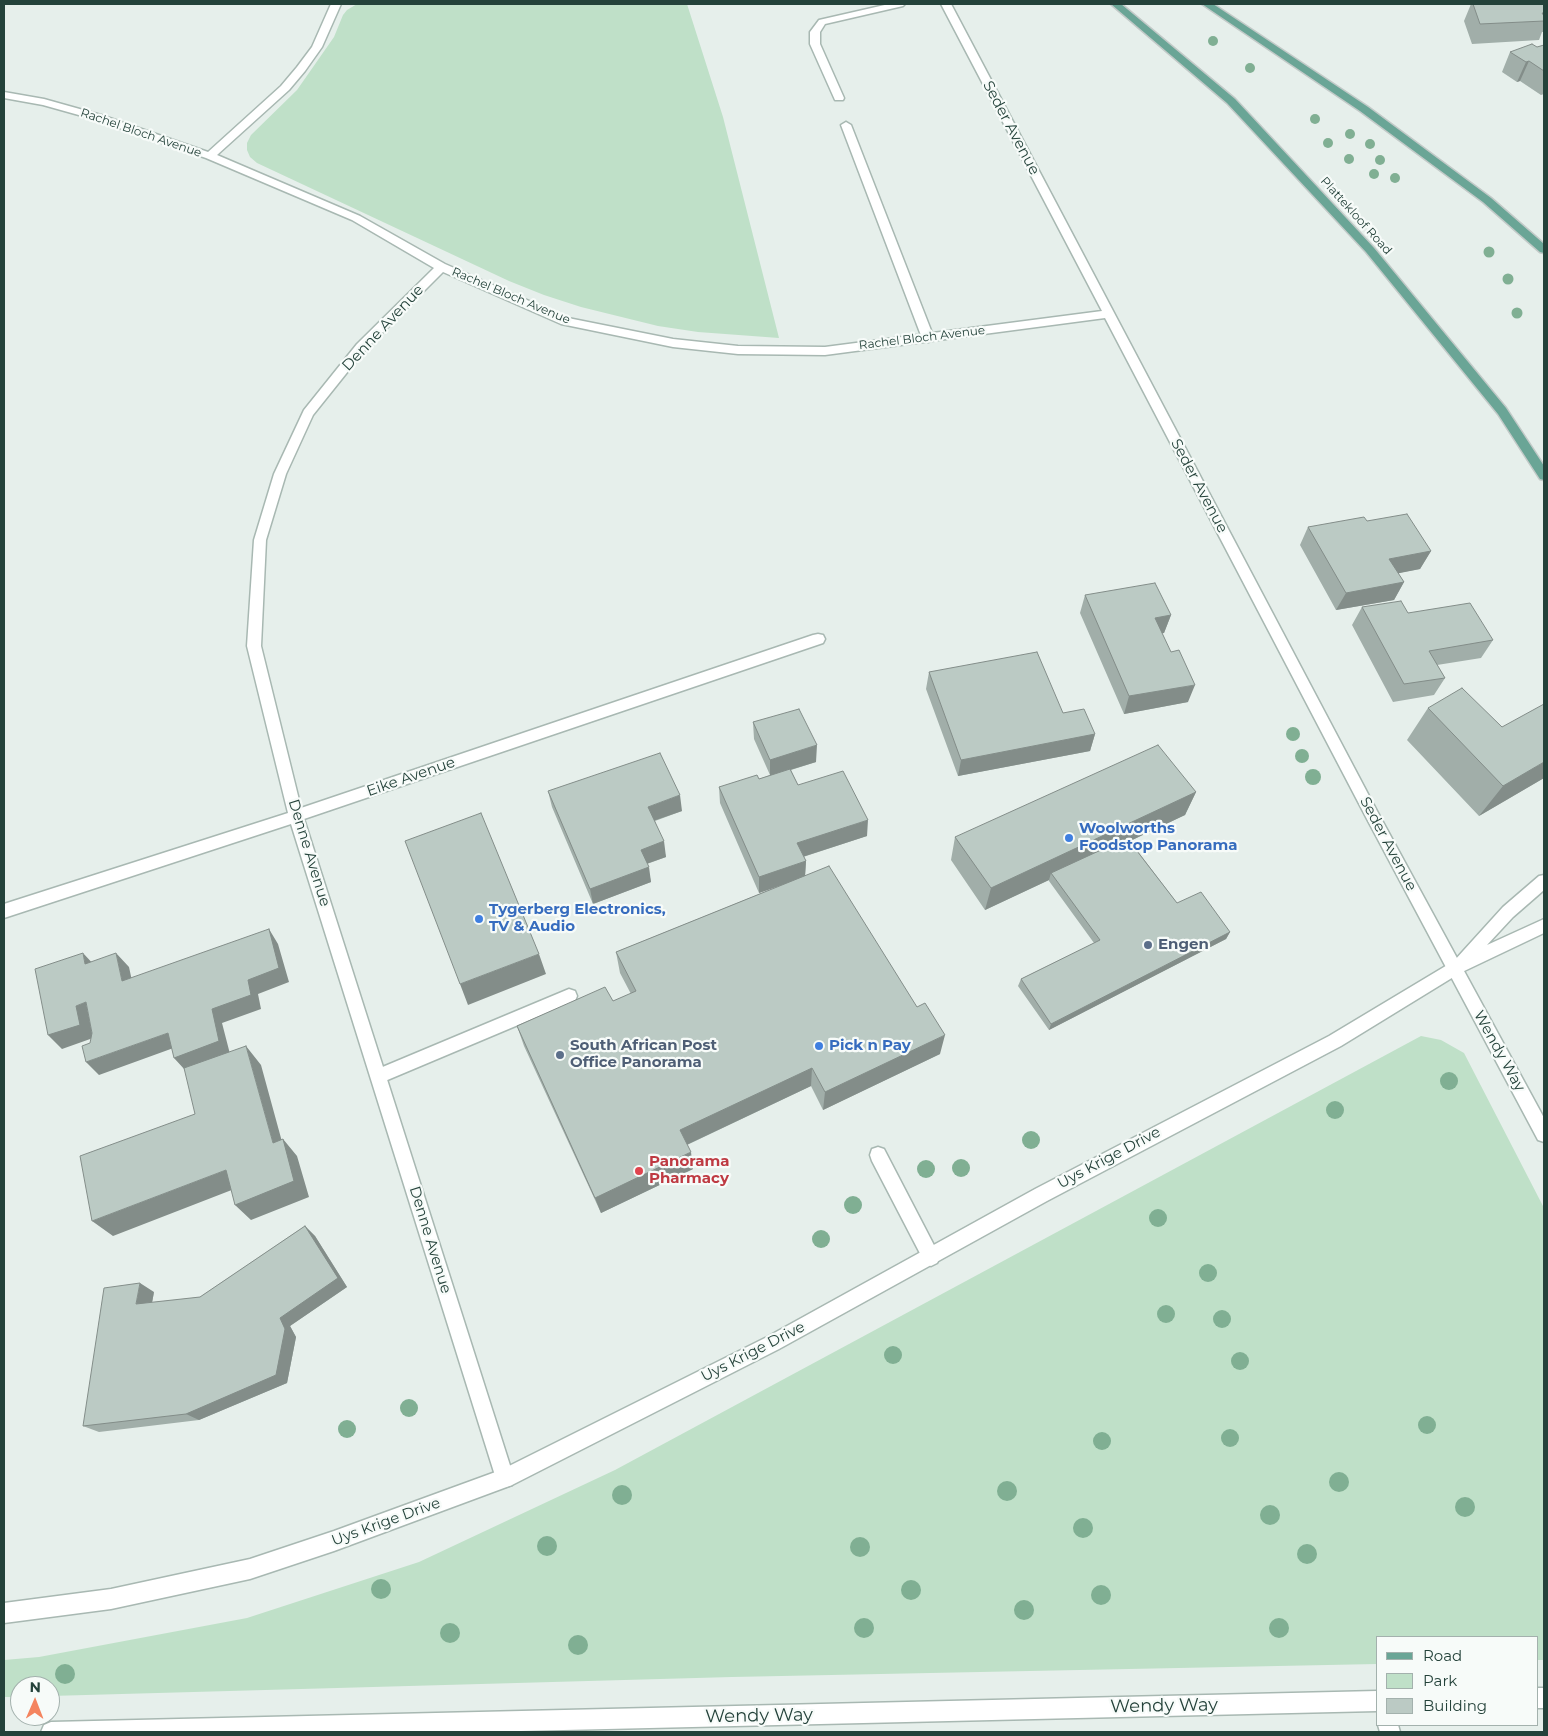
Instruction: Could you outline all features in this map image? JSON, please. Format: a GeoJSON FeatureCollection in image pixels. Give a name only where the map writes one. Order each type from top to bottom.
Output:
{"type":"FeatureCollection","features":[{"type":"Feature","properties":{"kind":"main road","name":"Plattekloof Road"},"geometry":{"type":"LineString","coordinates":[[1116,4],[1231,101],[1370,250],[1502,412],[1544,476]]}},
{"type":"Feature","properties":{"kind":"main road"},"geometry":{"type":"LineString","coordinates":[[1207,4],[1371,115],[1487,200],[1544,250]]}},
{"type":"Feature","properties":{"kind":"street"},"geometry":{"type":"LineString","coordinates":[[210,156],[279,94],[301,69],[317,47],[336,4]]}},
{"type":"Feature","properties":{"kind":"street"},"geometry":{"type":"LineString","coordinates":[[840,98],[815,44],[815,32],[822,22],[900,4]]}},
{"type":"Feature","properties":{"kind":"street","name":"Seder Avenue"},"geometry":{"type":"LineString","coordinates":[[946,4],[1454,968]]}},
{"type":"Feature","properties":{"kind":"street","name":"Rachel Bloch Avenue"},"geometry":{"type":"LineString","coordinates":[[4,95],[44,102],[97,117],[210,156],[356,218],[441,267],[566,321],[673,344],[738,350],[825,351],[1108,314]]}},
{"type":"Feature","properties":{"kind":"street"},"geometry":{"type":"LineString","coordinates":[[846,125],[928,338]]}},
{"type":"Feature","properties":{"kind":"street","name":"Denne Avenue"},"geometry":{"type":"LineString","coordinates":[[441,267],[360,347],[308,413],[280,474],[260,540],[254,646],[296,816],[505,1478]]}},
{"type":"Feature","properties":{"kind":"street","name":"Eike Avenue"},"geometry":{"type":"LineString","coordinates":[[4,911],[296,816],[818,639]]}},
{"type":"Feature","properties":{"kind":"street","name":"Uys Krige Drive"},"geometry":{"type":"LineString","coordinates":[[1454,968],[1508,912],[1544,881]]}},
{"type":"Feature","properties":{"kind":"street","name":"Uys Krige Drive"},"geometry":{"type":"LineString","coordinates":[[4,1613],[111,1598],[250,1569],[334,1541],[505,1478],[773,1343],[1155,1134],[1335,1041],[1454,968],[1544,926]]}},
{"type":"Feature","properties":{"kind":"street","name":"Wendy Way"},"geometry":{"type":"LineString","coordinates":[[1454,968],[1544,1134]]}},
{"type":"Feature","properties":{"kind":"street"},"geometry":{"type":"LineString","coordinates":[[379,1076],[569,996]]}},
{"type":"Feature","properties":{"kind":"street"},"geometry":{"type":"LineString","coordinates":[[878,1155],[931,1257]]}},
{"type":"Feature","properties":{"kind":"street","name":"Wendy Way"},"geometry":{"type":"LineString","coordinates":[[51,1732],[1376,1701]]}},
{"type":"Feature","properties":{"kind":"green space"},"geometry":{"type":"Polygon","coordinates":[[[357,4],[687,4],[723,117],[779,338],[698,332],[658,326],[581,307],[544,295],[509,281],[257,163],[250,157],[247,150],[247,143],[251,135],[297,90],[334,37],[343,15],[357,4]]]}},
{"type":"Feature","properties":{"kind":"green space"},"geometry":{"type":"Polygon","coordinates":[[[1421,1036],[1441,1040],[1464,1053],[1544,1208],[1544,1660],[1538,1660],[1538,1636],[1376,1636],[1376,1664],[732,1677],[60,1696],[60,1676],[10,1676],[10,1697],[4,1697],[4,1660],[39,1657],[247,1618],[419,1562],[615,1470],[1421,1036]]]}},
{"type":"Feature","properties":{"kind":"building"},"geometry":{"type":"Polygon","coordinates":[[[1473,4],[1544,4],[1544,13],[1542,13],[1544,21],[1480,24],[1473,4]]]}},
{"type":"Feature","properties":{"kind":"building"},"geometry":{"type":"Polygon","coordinates":[[[1532,44],[1537,47],[1544,45],[1544,71],[1510,52],[1532,44]]]}},
{"type":"Feature","properties":{"kind":"building"},"geometry":{"type":"Polygon","coordinates":[[[1407,514],[1431,551],[1389,559],[1404,582],[1346,593],[1308,527],[1364,517],[1367,521],[1407,514]]]}},
{"type":"Feature","properties":{"kind":"building"},"geometry":{"type":"Polygon","coordinates":[[[1155,583],[1171,615],[1155,618],[1171,652],[1179,650],[1195,685],[1129,696],[1085,595],[1155,583]]]}},
{"type":"Feature","properties":{"kind":"building"},"geometry":{"type":"Polygon","coordinates":[[[1401,601],[1408,613],[1470,603],[1493,640],[1429,651],[1445,678],[1404,684],[1362,607],[1401,601]]]}},
{"type":"Feature","properties":{"kind":"building"},"geometry":{"type":"Polygon","coordinates":[[[1037,652],[1063,713],[1084,709],[1095,734],[961,760],[929,672],[1037,652]]]}},
{"type":"Feature","properties":{"kind":"building"},"geometry":{"type":"Polygon","coordinates":[[[1462,688],[1502,727],[1544,704],[1544,762],[1503,786],[1428,708],[1462,688]]]}},
{"type":"Feature","properties":{"kind":"building"},"geometry":{"type":"Polygon","coordinates":[[[799,709],[817,745],[770,760],[753,722],[799,709]]]}},
{"type":"Feature","properties":{"kind":"building","name":"Woolworths Foodstop Panorama"},"geometry":{"type":"Polygon","coordinates":[[[1158,745],[1196,792],[991,888],[955,837],[1158,745]]]}},
{"type":"Feature","properties":{"kind":"building"},"geometry":{"type":"Polygon","coordinates":[[[660,753],[680,795],[648,807],[664,841],[641,850],[649,867],[590,889],[548,791],[660,753]]]}},
{"type":"Feature","properties":{"kind":"building"},"geometry":{"type":"Polygon","coordinates":[[[790,769],[798,785],[843,771],[868,820],[797,843],[806,861],[759,877],[719,787],[757,775],[759,779],[790,769]]]}},
{"type":"Feature","properties":{"kind":"building","name":"Tygerberg Electronics, TV & Audio"},"geometry":{"type":"Polygon","coordinates":[[[481,813],[539,954],[460,984],[405,841],[481,813]]]}},
{"type":"Feature","properties":{"kind":"building"},"geometry":{"type":"Polygon","coordinates":[[[1127,838],[1177,903],[1201,892],[1230,932],[1051,1024],[1021,979],[1100,940],[1051,873],[1127,838]]]}},
{"type":"Feature","properties":{"kind":"building"},"geometry":{"type":"Polygon","coordinates":[[[829,866],[917,1007],[925,1003],[945,1035],[825,1092],[812,1068],[680,1130],[691,1152],[595,1198],[517,1026],[605,987],[613,1001],[636,991],[616,952],[829,866]]]}},
{"type":"Feature","properties":{"kind":"building"},"geometry":{"type":"Polygon","coordinates":[[[269,929],[279,968],[248,980],[251,995],[212,1009],[219,1041],[174,1058],[168,1033],[86,1062],[82,1046],[90,1043],[92,1033],[86,1002],[76,1006],[80,1025],[48,1035],[35,969],[83,953],[85,964],[116,953],[122,981],[269,929]]]}},
{"type":"Feature","properties":{"kind":"building"},"geometry":{"type":"Polygon","coordinates":[[[246,1046],[273,1143],[283,1139],[294,1181],[235,1205],[226,1170],[92,1221],[80,1156],[195,1114],[184,1068],[246,1046]]]}},
{"type":"Feature","properties":{"kind":"building"},"geometry":{"type":"Polygon","coordinates":[[[305,1226],[338,1278],[280,1318],[285,1329],[276,1375],[186,1414],[83,1426],[104,1288],[140,1283],[136,1304],[200,1297],[305,1226]]]}},
{"type":"Feature","properties":{"kind":"place","name":"Woolworths Foodstop Panorama"},"geometry":{"type":"Point","coordinates":[1069,838]}},
{"type":"Feature","properties":{"kind":"place","name":"Tygerberg Electronics, TV & Audio"},"geometry":{"type":"Point","coordinates":[479,919]}},
{"type":"Feature","properties":{"kind":"place","name":"Engen"},"geometry":{"type":"Point","coordinates":[1148,945]}},
{"type":"Feature","properties":{"kind":"place","name":"Pick n Pay"},"geometry":{"type":"Point","coordinates":[819,1046]}},
{"type":"Feature","properties":{"kind":"place","name":"South African Post Office Panorama"},"geometry":{"type":"Point","coordinates":[560,1055]}},
{"type":"Feature","properties":{"kind":"place","name":"Panorama Pharmacy"},"geometry":{"type":"Point","coordinates":[639,1171]}}]}
